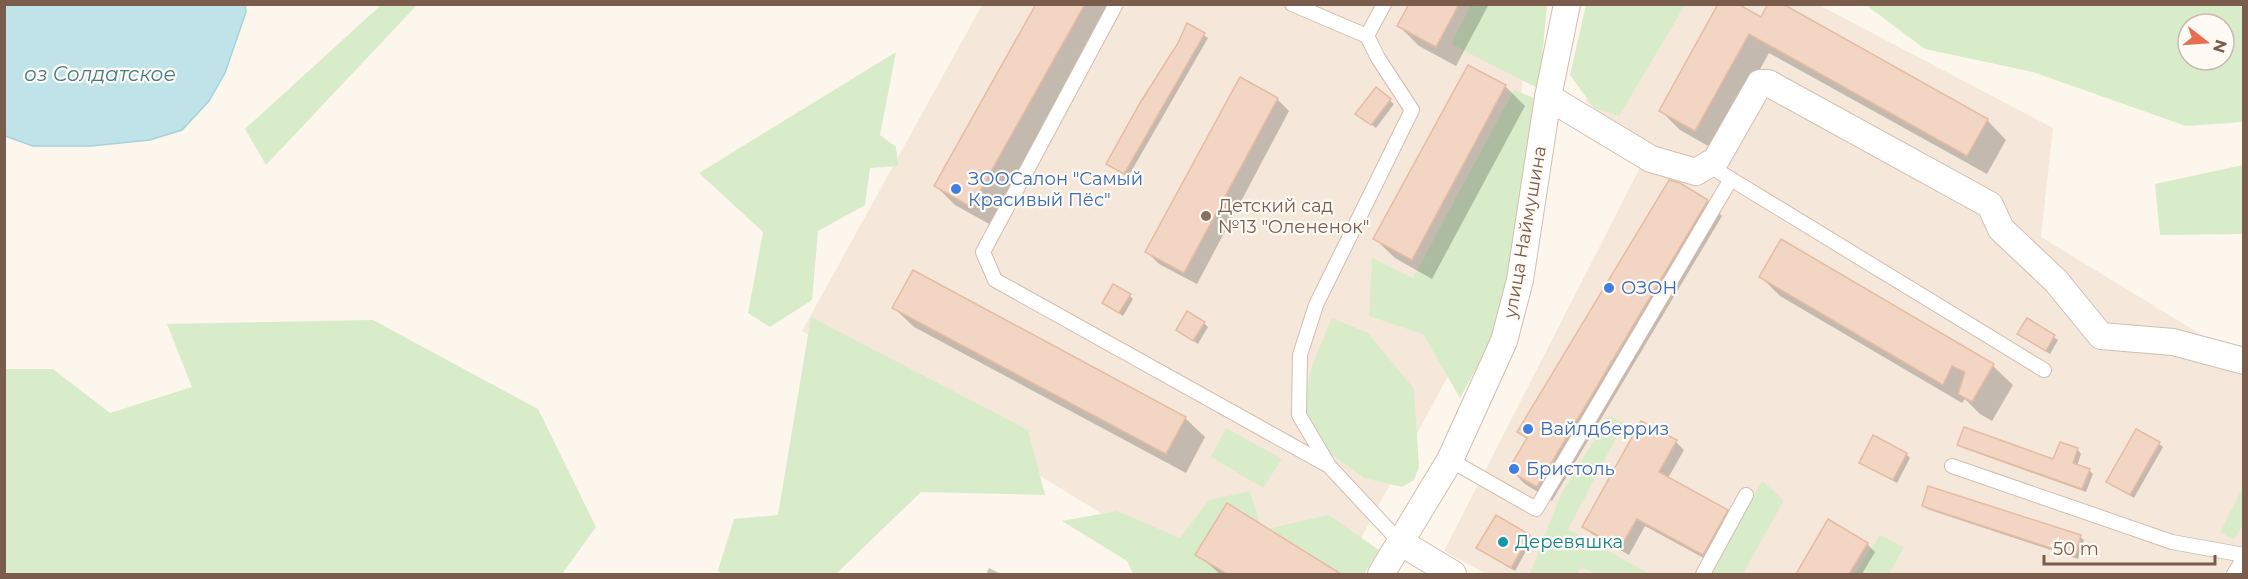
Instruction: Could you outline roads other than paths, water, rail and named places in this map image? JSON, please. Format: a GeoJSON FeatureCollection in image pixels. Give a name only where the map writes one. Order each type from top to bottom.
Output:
{"type":"FeatureCollection","features":[{"type":"Feature","properties":{"kind":"street","name":"улица Наймушина"},"geometry":{"type":"LineString","coordinates":[[1381,574],[1450,460],[1504,341],[1520,280],[1548,98],[1567,4]]}},
{"type":"Feature","properties":{"kind":"street"},"geometry":{"type":"LineString","coordinates":[[1548,98],[1651,159],[1696,172],[1716,160],[1760,83],[1768,83],[1990,205],[2001,229],[2056,281],[2101,336],[2173,342],[2244,361]]}},
{"type":"Feature","properties":{"kind":"street"},"geometry":{"type":"LineString","coordinates":[[1400,542],[1453,574]]}},
{"type":"Feature","properties":{"kind":"lane"},"geometry":{"type":"LineString","coordinates":[[1116,4],[983,252],[995,280],[1329,466]]}},
{"type":"Feature","properties":{"kind":"lane"},"geometry":{"type":"LineString","coordinates":[[1292,4],[1367,36],[1378,58],[1412,110],[1316,304],[1300,355],[1299,415],[1329,466],[1400,542]]}},
{"type":"Feature","properties":{"kind":"lane"},"geometry":{"type":"LineString","coordinates":[[1367,36],[1384,4]]}},
{"type":"Feature","properties":{"kind":"lane"},"geometry":{"type":"LineString","coordinates":[[1708,165],[2044,370]]}},
{"type":"Feature","properties":{"kind":"lane"},"geometry":{"type":"LineString","coordinates":[[1450,460],[1536,509],[1731,179]]}},
{"type":"Feature","properties":{"kind":"lane"},"geometry":{"type":"LineString","coordinates":[[1952,466],[2172,542],[2244,557],[2234,574]]}},
{"type":"Feature","properties":{"kind":"lane"},"geometry":{"type":"LineString","coordinates":[[1703,574],[1746,495]]}},
{"type":"Feature","properties":{"kind":"water","name":"оз Солдатское"},"geometry":{"type":"Polygon","coordinates":[[[245,4],[246,12],[225,73],[209,101],[182,130],[150,140],[91,146],[33,146],[5,136],[5,5],[245,4]]]}},
{"type":"Feature","properties":{"kind":"place","name":"ЗООСалон \"Самый Красивый Пёс\""},"geometry":{"type":"Point","coordinates":[956,189]}},
{"type":"Feature","properties":{"kind":"place","name":"Детский сад №13 \"Олененок\""},"geometry":{"type":"Point","coordinates":[1206,216]}},
{"type":"Feature","properties":{"kind":"place","name":"ОЗОН"},"geometry":{"type":"Point","coordinates":[1609,288]}},
{"type":"Feature","properties":{"kind":"place","name":"Вайлдберриз"},"geometry":{"type":"Point","coordinates":[1528,429]}},
{"type":"Feature","properties":{"kind":"place","name":"Бристоль"},"geometry":{"type":"Point","coordinates":[1514,469]}},
{"type":"Feature","properties":{"kind":"place","name":"Деревяшка"},"geometry":{"type":"Point","coordinates":[1503,542]}}]}
